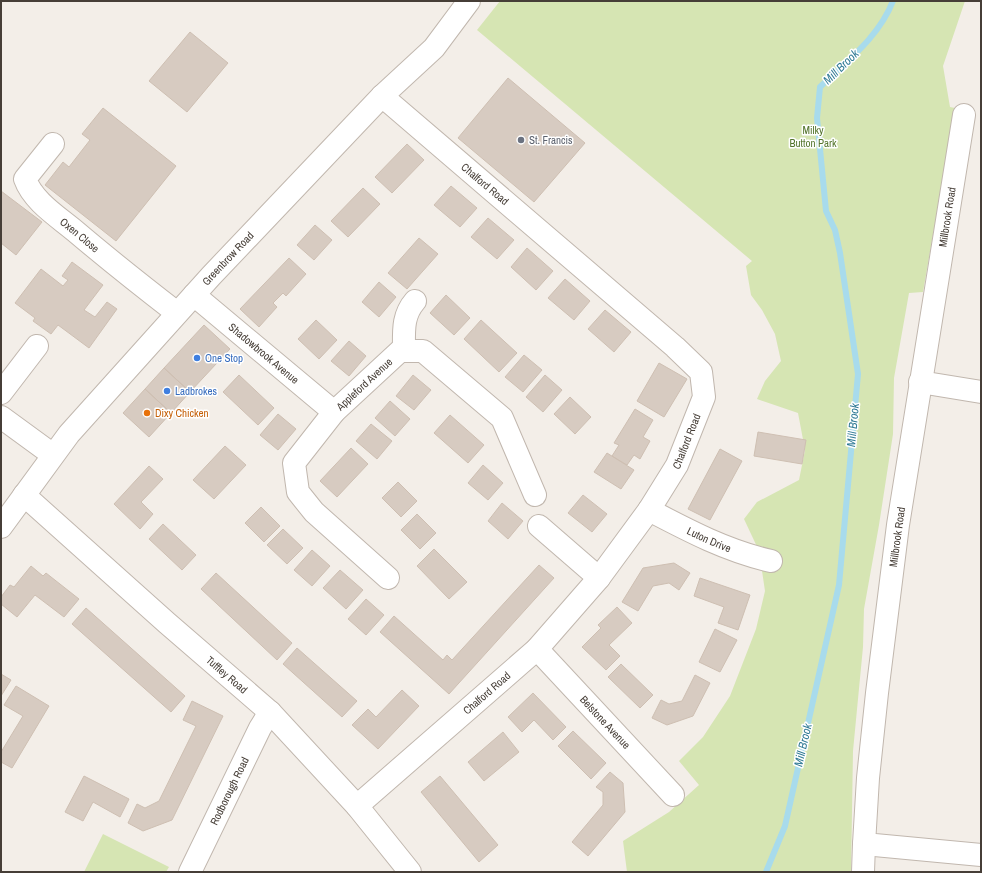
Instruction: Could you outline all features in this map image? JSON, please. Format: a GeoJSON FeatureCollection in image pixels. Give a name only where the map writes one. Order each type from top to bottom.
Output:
{"type":"FeatureCollection","features":[{"type":"Feature","properties":{"kind":"street","name":"Greenbrow Road"},"geometry":{"type":"LineString","coordinates":[[1,527],[69,434],[177,313],[382,96],[434,48],[469,1]]}},
{"type":"Feature","properties":{"kind":"street","name":"Chalford Road"},"geometry":{"type":"LineString","coordinates":[[358,806],[537,649],[599,578],[649,510],[677,465],[704,397],[701,372],[675,347],[382,96]]}},
{"type":"Feature","properties":{"kind":"street","name":"Millbrook Road"},"geometry":{"type":"LineString","coordinates":[[863,872],[868,778],[898,525],[964,115]]}},
{"type":"Feature","properties":{"kind":"street","name":"Oxen Close"},"geometry":{"type":"LineString","coordinates":[[53,144],[25,179],[28,187],[40,201],[86,240],[177,313]]}},
{"type":"Feature","properties":{"kind":"street","name":"Shadowbrook Avenue"},"geometry":{"type":"LineString","coordinates":[[194,295],[334,412]]}},
{"type":"Feature","properties":{"kind":"street"},"geometry":{"type":"LineString","coordinates":[[404,351],[405,318],[409,307],[415,301]]}},
{"type":"Feature","properties":{"kind":"street"},"geometry":{"type":"LineString","coordinates":[[1,392],[37,346]]}},
{"type":"Feature","properties":{"kind":"street","name":"Appleford Avenue"},"geometry":{"type":"LineString","coordinates":[[388,578],[314,512],[298,492],[294,463],[334,412],[400,351],[424,350],[502,418],[535,495]]}},
{"type":"Feature","properties":{"kind":"street"},"geometry":{"type":"LineString","coordinates":[[920,382],[981,392]]}},
{"type":"Feature","properties":{"kind":"street"},"geometry":{"type":"LineString","coordinates":[[1,417],[53,455]]}},
{"type":"Feature","properties":{"kind":"street","name":"Tuffley Road"},"geometry":{"type":"LineString","coordinates":[[24,495],[167,623],[270,712],[358,806],[410,872]]}},
{"type":"Feature","properties":{"kind":"street","name":"Luton Drive"},"geometry":{"type":"LineString","coordinates":[[649,510],[731,550],[771,561]]}},
{"type":"Feature","properties":{"kind":"street"},"geometry":{"type":"LineString","coordinates":[[539,526],[599,578]]}},
{"type":"Feature","properties":{"kind":"street","name":"Belstone Avenue"},"geometry":{"type":"LineString","coordinates":[[537,649],[674,795]]}},
{"type":"Feature","properties":{"kind":"street","name":"Rodborough Road"},"geometry":{"type":"LineString","coordinates":[[190,872],[260,728],[270,712]]}},
{"type":"Feature","properties":{"kind":"street"},"geometry":{"type":"LineString","coordinates":[[864,844],[981,855]]}},
{"type":"Feature","properties":{"kind":"green space","name":"Milky Button Park"},"geometry":{"type":"Polygon","coordinates":[[[500,1],[965,1],[943,66],[950,107],[955,108],[923,292],[909,293],[894,378],[893,434],[864,609],[863,647],[853,751],[851,872],[627,872],[623,841],[669,812],[699,785],[679,761],[703,737],[730,696],[756,629],[765,591],[759,551],[744,519],[757,502],[799,480],[805,450],[798,413],[757,399],[765,381],[781,361],[775,334],[762,310],[751,295],[746,266],[752,261],[477,30],[500,1]]]}},
{"type":"Feature","properties":{"kind":"green space"},"geometry":{"type":"Polygon","coordinates":[[[103,834],[169,867],[166,872],[84,872],[103,834]]]}},
{"type":"Feature","properties":{"kind":"building"},"geometry":{"type":"Polygon","coordinates":[[[190,32],[228,63],[187,112],[149,81],[190,32]]]}},
{"type":"Feature","properties":{"kind":"building","name":"St. Francis"},"geometry":{"type":"Polygon","coordinates":[[[508,78],[585,143],[534,202],[458,138],[508,78]]]}},
{"type":"Feature","properties":{"kind":"building"},"geometry":{"type":"Polygon","coordinates":[[[103,108],[176,166],[116,241],[45,185],[63,162],[69,167],[90,140],[82,134],[103,108]]]}},
{"type":"Feature","properties":{"kind":"building"},"geometry":{"type":"Polygon","coordinates":[[[407,144],[424,160],[392,193],[375,177],[407,144]]]}},
{"type":"Feature","properties":{"kind":"building"},"geometry":{"type":"Polygon","coordinates":[[[451,186],[477,208],[460,227],[434,205],[451,186]]]}},
{"type":"Feature","properties":{"kind":"building"},"geometry":{"type":"Polygon","coordinates":[[[363,188],[380,204],[348,237],[331,221],[363,188]]]}},
{"type":"Feature","properties":{"kind":"building"},"geometry":{"type":"Polygon","coordinates":[[[1,191],[42,222],[16,255],[1,243],[1,191]]]}},
{"type":"Feature","properties":{"kind":"building"},"geometry":{"type":"Polygon","coordinates":[[[488,218],[514,240],[497,259],[471,237],[488,218]]]}},
{"type":"Feature","properties":{"kind":"building"},"geometry":{"type":"Polygon","coordinates":[[[315,225],[332,240],[314,260],[297,245],[315,225]]]}},
{"type":"Feature","properties":{"kind":"building"},"geometry":{"type":"Polygon","coordinates":[[[419,238],[438,254],[407,289],[388,273],[419,238]]]}},
{"type":"Feature","properties":{"kind":"building"},"geometry":{"type":"Polygon","coordinates":[[[527,248],[553,271],[536,290],[511,267],[527,248]]]}},
{"type":"Feature","properties":{"kind":"building"},"geometry":{"type":"Polygon","coordinates":[[[289,258],[306,274],[286,296],[283,293],[273,303],[277,307],[259,327],[240,309],[289,258]]]}},
{"type":"Feature","properties":{"kind":"building"},"geometry":{"type":"Polygon","coordinates":[[[72,262],[103,285],[84,310],[95,317],[107,302],[117,309],[89,348],[58,325],[51,334],[33,321],[35,318],[15,303],[41,269],[63,286],[68,280],[62,276],[72,262]]]}},
{"type":"Feature","properties":{"kind":"building"},"geometry":{"type":"Polygon","coordinates":[[[565,279],[590,301],[574,320],[548,298],[565,279]]]}},
{"type":"Feature","properties":{"kind":"building"},"geometry":{"type":"Polygon","coordinates":[[[379,282],[396,297],[379,317],[362,302],[379,282]]]}},
{"type":"Feature","properties":{"kind":"building"},"geometry":{"type":"Polygon","coordinates":[[[446,295],[470,318],[454,335],[430,313],[446,295]]]}},
{"type":"Feature","properties":{"kind":"building"},"geometry":{"type":"Polygon","coordinates":[[[605,310],[631,332],[614,352],[588,329],[605,310]]]}},
{"type":"Feature","properties":{"kind":"building"},"geometry":{"type":"Polygon","coordinates":[[[316,320],[337,340],[319,359],[298,339],[316,320]]]}},
{"type":"Feature","properties":{"kind":"building"},"geometry":{"type":"Polygon","coordinates":[[[481,320],[517,353],[499,372],[464,339],[481,320]]]}},
{"type":"Feature","properties":{"kind":"building","name":"One Stop"},"geometry":{"type":"Polygon","coordinates":[[[204,325],[230,349],[190,392],[164,368],[204,325]]]}},
{"type":"Feature","properties":{"kind":"building"},"geometry":{"type":"Polygon","coordinates":[[[349,341],[366,356],[349,376],[331,361],[349,341]]]}},
{"type":"Feature","properties":{"kind":"building"},"geometry":{"type":"Polygon","coordinates":[[[524,355],[542,370],[523,392],[505,377],[524,355]]]}},
{"type":"Feature","properties":{"kind":"building"},"geometry":{"type":"Polygon","coordinates":[[[659,363],[687,379],[664,417],[637,401],[659,363]]]}},
{"type":"Feature","properties":{"kind":"building","name":"Ladbrokes"},"geometry":{"type":"Polygon","coordinates":[[[164,368],[190,392],[171,413],[145,389],[164,368]]]}},
{"type":"Feature","properties":{"kind":"building"},"geometry":{"type":"Polygon","coordinates":[[[239,375],[274,408],[258,425],[223,392],[239,375]]]}},
{"type":"Feature","properties":{"kind":"building"},"geometry":{"type":"Polygon","coordinates":[[[413,375],[431,390],[414,410],[396,396],[413,375]]]}},
{"type":"Feature","properties":{"kind":"building"},"geometry":{"type":"Polygon","coordinates":[[[545,375],[562,390],[543,412],[526,397],[545,375]]]}},
{"type":"Feature","properties":{"kind":"building","name":"Dixy Chicken"},"geometry":{"type":"Polygon","coordinates":[[[145,389],[171,413],[149,437],[123,413],[145,389]]]}},
{"type":"Feature","properties":{"kind":"building"},"geometry":{"type":"Polygon","coordinates":[[[570,397],[591,417],[575,434],[554,414],[570,397]]]}},
{"type":"Feature","properties":{"kind":"building"},"geometry":{"type":"Polygon","coordinates":[[[390,401],[410,419],[395,436],[375,418],[390,401]]]}},
{"type":"Feature","properties":{"kind":"building"},"geometry":{"type":"Polygon","coordinates":[[[635,409],[653,420],[643,437],[650,441],[640,459],[634,455],[627,465],[612,456],[619,445],[614,443],[635,409]]]}},
{"type":"Feature","properties":{"kind":"building"},"geometry":{"type":"Polygon","coordinates":[[[278,414],[296,429],[278,450],[260,435],[278,414]]]}},
{"type":"Feature","properties":{"kind":"building"},"geometry":{"type":"Polygon","coordinates":[[[450,415],[484,445],[468,463],[434,433],[450,415]]]}},
{"type":"Feature","properties":{"kind":"building"},"geometry":{"type":"Polygon","coordinates":[[[371,424],[392,441],[377,459],[356,441],[371,424]]]}},
{"type":"Feature","properties":{"kind":"building"},"geometry":{"type":"Polygon","coordinates":[[[758,432],[806,440],[802,464],[754,456],[758,432]]]}},
{"type":"Feature","properties":{"kind":"building"},"geometry":{"type":"Polygon","coordinates":[[[225,446],[246,465],[214,499],[193,480],[225,446]]]}},
{"type":"Feature","properties":{"kind":"building"},"geometry":{"type":"Polygon","coordinates":[[[351,448],[368,464],[337,497],[320,481],[351,448]]]}},
{"type":"Feature","properties":{"kind":"building"},"geometry":{"type":"Polygon","coordinates":[[[720,449],[742,461],[710,520],[688,509],[720,449]]]}},
{"type":"Feature","properties":{"kind":"building"},"geometry":{"type":"Polygon","coordinates":[[[607,453],[634,470],[621,489],[594,472],[607,453]]]}},
{"type":"Feature","properties":{"kind":"building"},"geometry":{"type":"Polygon","coordinates":[[[483,465],[503,483],[488,500],[468,483],[483,465]]]}},
{"type":"Feature","properties":{"kind":"building"},"geometry":{"type":"Polygon","coordinates":[[[149,466],[163,479],[141,502],[153,514],[140,529],[114,504],[149,466]]]}},
{"type":"Feature","properties":{"kind":"building"},"geometry":{"type":"Polygon","coordinates":[[[398,482],[417,501],[401,517],[382,498],[398,482]]]}},
{"type":"Feature","properties":{"kind":"building"},"geometry":{"type":"Polygon","coordinates":[[[583,495],[607,514],[592,532],[568,513],[583,495]]]}},
{"type":"Feature","properties":{"kind":"building"},"geometry":{"type":"Polygon","coordinates":[[[502,503],[523,521],[508,539],[488,521],[502,503]]]}},
{"type":"Feature","properties":{"kind":"building"},"geometry":{"type":"Polygon","coordinates":[[[261,507],[280,526],[264,542],[245,523],[261,507]]]}},
{"type":"Feature","properties":{"kind":"building"},"geometry":{"type":"Polygon","coordinates":[[[417,514],[436,533],[420,549],[401,530],[417,514]]]}},
{"type":"Feature","properties":{"kind":"building"},"geometry":{"type":"Polygon","coordinates":[[[163,524],[196,555],[182,570],[149,539],[163,524]]]}},
{"type":"Feature","properties":{"kind":"building"},"geometry":{"type":"Polygon","coordinates":[[[283,529],[303,548],[287,564],[267,545],[283,529]]]}},
{"type":"Feature","properties":{"kind":"building"},"geometry":{"type":"Polygon","coordinates":[[[434,549],[467,582],[449,599],[417,566],[434,549]]]}},
{"type":"Feature","properties":{"kind":"building"},"geometry":{"type":"Polygon","coordinates":[[[312,550],[330,566],[312,586],[294,570],[312,550]]]}},
{"type":"Feature","properties":{"kind":"building"},"geometry":{"type":"Polygon","coordinates":[[[674,563],[690,573],[679,590],[669,583],[653,586],[638,611],[622,602],[643,568],[674,563]]]}},
{"type":"Feature","properties":{"kind":"building"},"geometry":{"type":"Polygon","coordinates":[[[539,565],[554,578],[449,694],[380,632],[394,616],[443,660],[447,655],[452,660],[539,565]]]}},
{"type":"Feature","properties":{"kind":"building"},"geometry":{"type":"Polygon","coordinates":[[[31,566],[43,576],[46,573],[79,599],[64,617],[35,595],[17,617],[1,604],[1,597],[10,585],[14,587],[31,566]]]}},
{"type":"Feature","properties":{"kind":"building"},"geometry":{"type":"Polygon","coordinates":[[[340,570],[363,590],[346,609],[323,588],[340,570]]]}},
{"type":"Feature","properties":{"kind":"building"},"geometry":{"type":"Polygon","coordinates":[[[216,573],[292,643],[277,660],[201,589],[216,573]]]}},
{"type":"Feature","properties":{"kind":"building"},"geometry":{"type":"Polygon","coordinates":[[[700,578],[750,595],[738,630],[718,623],[724,607],[694,596],[700,578]]]}},
{"type":"Feature","properties":{"kind":"building"},"geometry":{"type":"Polygon","coordinates":[[[366,599],[384,615],[366,635],[348,619],[366,599]]]}},
{"type":"Feature","properties":{"kind":"building"},"geometry":{"type":"Polygon","coordinates":[[[617,607],[632,623],[609,645],[620,656],[606,670],[582,647],[601,628],[598,625],[617,607]]]}},
{"type":"Feature","properties":{"kind":"building"},"geometry":{"type":"Polygon","coordinates":[[[86,608],[185,696],[171,712],[72,624],[86,608]]]}},
{"type":"Feature","properties":{"kind":"building"},"geometry":{"type":"Polygon","coordinates":[[[715,629],[737,640],[720,672],[699,662],[715,629]]]}},
{"type":"Feature","properties":{"kind":"building"},"geometry":{"type":"Polygon","coordinates":[[[297,648],[357,701],[342,717],[283,664],[297,648]]]}},
{"type":"Feature","properties":{"kind":"building"},"geometry":{"type":"Polygon","coordinates":[[[621,664],[653,695],[640,708],[608,677],[621,664]]]}},
{"type":"Feature","properties":{"kind":"building"},"geometry":{"type":"Polygon","coordinates":[[[1,674],[11,680],[1,696],[1,674]]]}},
{"type":"Feature","properties":{"kind":"building"},"geometry":{"type":"Polygon","coordinates":[[[695,675],[710,683],[693,716],[667,725],[652,718],[661,700],[669,704],[682,701],[695,675]]]}},
{"type":"Feature","properties":{"kind":"building"},"geometry":{"type":"Polygon","coordinates":[[[16,686],[49,706],[12,768],[1,762],[1,752],[23,716],[4,705],[16,686]]]}},
{"type":"Feature","properties":{"kind":"building"},"geometry":{"type":"Polygon","coordinates":[[[402,690],[419,706],[378,749],[352,725],[368,709],[376,717],[402,690]]]}},
{"type":"Feature","properties":{"kind":"building"},"geometry":{"type":"Polygon","coordinates":[[[533,693],[566,727],[553,740],[534,720],[522,732],[508,717],[533,693]]]}},
{"type":"Feature","properties":{"kind":"building"},"geometry":{"type":"Polygon","coordinates":[[[192,701],[223,716],[172,820],[143,831],[128,823],[137,804],[145,808],[159,801],[196,726],[183,720],[192,701]]]}},
{"type":"Feature","properties":{"kind":"building"},"geometry":{"type":"Polygon","coordinates":[[[573,731],[606,763],[591,779],[558,746],[573,731]]]}},
{"type":"Feature","properties":{"kind":"building"},"geometry":{"type":"Polygon","coordinates":[[[503,732],[519,752],[484,781],[468,762],[503,732]]]}},
{"type":"Feature","properties":{"kind":"building"},"geometry":{"type":"Polygon","coordinates":[[[610,772],[623,783],[625,812],[588,856],[572,842],[603,805],[603,792],[596,787],[610,772]]]}},
{"type":"Feature","properties":{"kind":"building"},"geometry":{"type":"Polygon","coordinates":[[[84,776],[129,799],[120,817],[93,802],[83,821],[65,812],[84,776]]]}},
{"type":"Feature","properties":{"kind":"building"},"geometry":{"type":"Polygon","coordinates":[[[440,776],[498,845],[479,862],[421,792],[440,776]]]}},
{"type":"Feature","properties":{"kind":"waterway","name":"Mill Brook"},"geometry":{"type":"LineString","coordinates":[[766,872],[785,826],[839,585],[858,374],[840,253],[835,230],[826,211],[817,118],[820,87],[871,37],[887,14],[893,1]]}},
{"type":"Feature","properties":{"kind":"place","name":"St. Francis"},"geometry":{"type":"Point","coordinates":[521,140]}},
{"type":"Feature","properties":{"kind":"place","name":"One Stop"},"geometry":{"type":"Point","coordinates":[197,358]}},
{"type":"Feature","properties":{"kind":"place","name":"Ladbrokes"},"geometry":{"type":"Point","coordinates":[167,391]}},
{"type":"Feature","properties":{"kind":"place","name":"Dixy Chicken"},"geometry":{"type":"Point","coordinates":[147,413]}}]}
